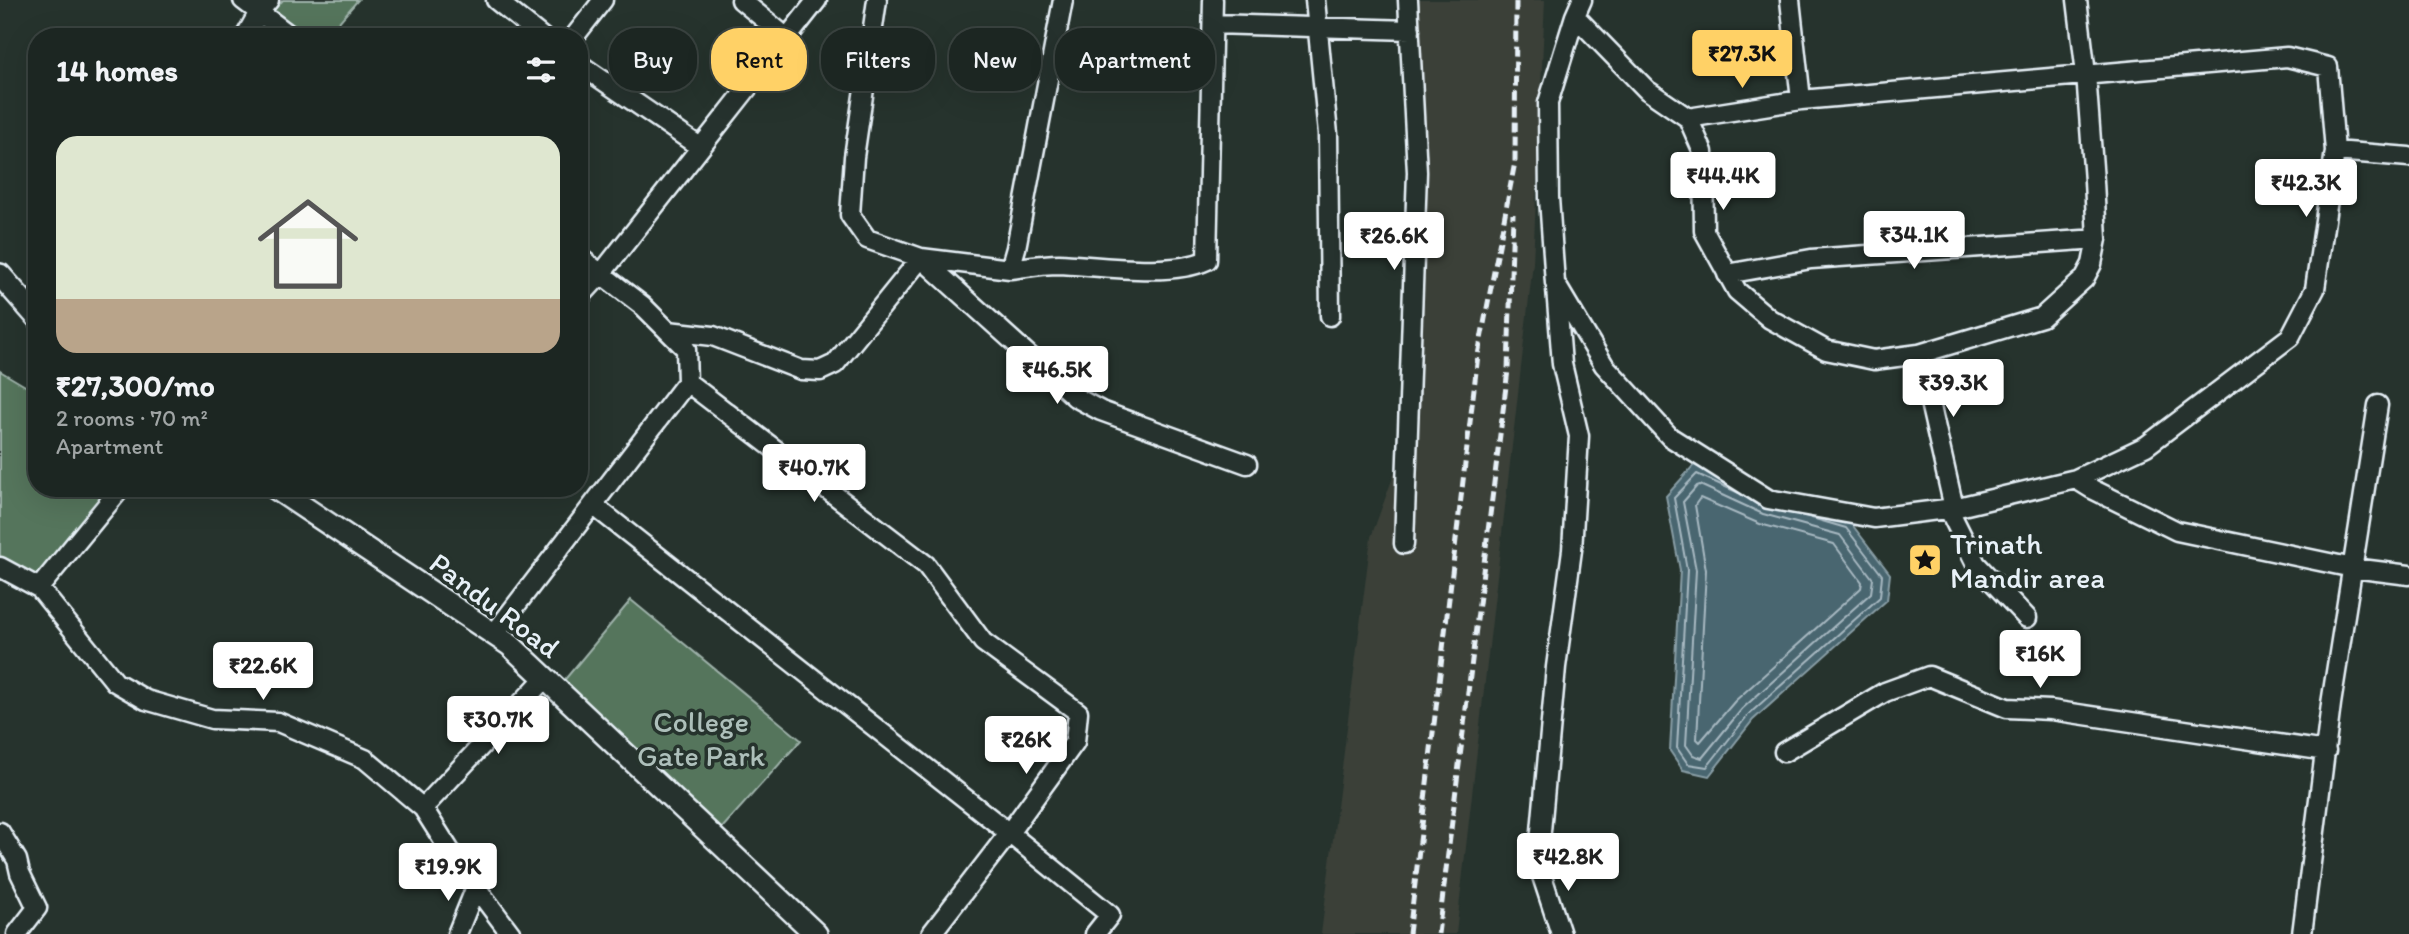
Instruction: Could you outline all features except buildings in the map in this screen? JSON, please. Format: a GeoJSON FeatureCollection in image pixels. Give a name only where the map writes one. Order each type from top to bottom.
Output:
{"type":"FeatureCollection","features":[{"type":"Feature","properties":{"kind":"street"},"geometry":{"type":"LineString","coordinates":[[243,0],[264,6],[284,28]]}},
{"type":"Feature","properties":{"kind":"street"},"geometry":{"type":"LineString","coordinates":[[496,0],[531,28]]}},
{"type":"Feature","properties":{"kind":"street"},"geometry":{"type":"LineString","coordinates":[[582,28],[603,0]]}},
{"type":"Feature","properties":{"kind":"street"},"geometry":{"type":"LineString","coordinates":[[741,0],[775,28]]}},
{"type":"Feature","properties":{"kind":"street"},"geometry":{"type":"LineString","coordinates":[[795,28],[817,0]]}},
{"type":"Feature","properties":{"kind":"street"},"geometry":{"type":"LineString","coordinates":[[877,0],[854,157],[850,215],[867,239],[921,258],[1010,269],[1056,264],[1160,268],[1208,260],[1213,0]]}},
{"type":"Feature","properties":{"kind":"street"},"geometry":{"type":"LineString","coordinates":[[1010,269],[1063,0]]}},
{"type":"Feature","properties":{"kind":"street"},"geometry":{"type":"LineString","coordinates":[[1315,0],[1328,134],[1330,316]]}},
{"type":"Feature","properties":{"kind":"street"},"geometry":{"type":"LineString","coordinates":[[1404,544],[1417,172],[1408,0]]}},
{"type":"Feature","properties":{"kind":"street"},"geometry":{"type":"LineString","coordinates":[[1790,0],[1801,100]]}},
{"type":"Feature","properties":{"kind":"street"},"geometry":{"type":"LineString","coordinates":[[1579,8],[1647,90],[1688,118],[1703,152],[1704,231],[1737,291],[1770,319],[1826,350],[1874,360],[1919,354],[2042,317],[2084,279],[2092,264],[2097,239],[2086,74],[2077,0]]}},
{"type":"Feature","properties":{"kind":"street"},"geometry":{"type":"LineString","coordinates":[[251,28],[264,6]]}},
{"type":"Feature","properties":{"kind":"street"},"geometry":{"type":"LineString","coordinates":[[1561,934],[1538,864],[1556,667],[1572,550],[1579,436],[1562,364],[1549,198],[1548,103],[1579,8]]}},
{"type":"Feature","properties":{"kind":"street"},"geometry":{"type":"LineString","coordinates":[[1213,24],[1410,30]]}},
{"type":"Feature","properties":{"kind":"street"},"geometry":{"type":"LineString","coordinates":[[1555,283],[1604,365],[1671,438],[1768,499],[1874,518],[1951,508],[2076,479],[2146,446],[2290,337],[2315,289],[2335,151],[2328,68],[2287,57],[1801,100],[1688,118]]}},
{"type":"Feature","properties":{"kind":"street"},"geometry":{"type":"LineString","coordinates":[[588,70],[701,147]]}},
{"type":"Feature","properties":{"kind":"street"},"geometry":{"type":"LineString","coordinates":[[588,288],[745,91]]}},
{"type":"Feature","properties":{"kind":"street"},"geometry":{"type":"LineString","coordinates":[[2335,151],[2409,157]]}},
{"type":"Feature","properties":{"kind":"street"},"geometry":{"type":"LineString","coordinates":[[1727,274],[1811,259],[2097,239]]}},
{"type":"Feature","properties":{"kind":"street"},"geometry":{"type":"LineString","coordinates":[[668,331],[713,336],[801,370],[820,370],[835,364],[921,258]]}},
{"type":"Feature","properties":{"kind":"street"},"geometry":{"type":"LineString","coordinates":[[921,258],[1075,397],[1101,411],[1247,464]]}},
{"type":"Feature","properties":{"kind":"street"},"geometry":{"type":"LineString","coordinates":[[494,634],[687,382],[686,349],[643,306],[588,264]]}},
{"type":"Feature","properties":{"kind":"street"},"geometry":{"type":"LineString","coordinates":[[0,275],[28,307]]}},
{"type":"Feature","properties":{"kind":"street"},"geometry":{"type":"LineString","coordinates":[[1919,354],[1951,508],[1976,564],[2027,618]]}},
{"type":"Feature","properties":{"kind":"street"},"geometry":{"type":"LineString","coordinates":[[687,382],[926,565],[983,642],[1079,712],[1075,742],[1009,833],[930,934]]}},
{"type":"Feature","properties":{"kind":"street"},"geometry":{"type":"LineString","coordinates":[[2302,934],[2326,751],[2378,405]]}},
{"type":"Feature","properties":{"kind":"street"},"geometry":{"type":"LineString","coordinates":[[2076,479],[2177,531],[2353,568],[2409,575]]}},
{"type":"Feature","properties":{"kind":"street"},"geometry":{"type":"LineString","coordinates":[[39,588],[114,497]]}},
{"type":"Feature","properties":{"kind":"street","name":"Pandu Road"},"geometry":{"type":"LineString","coordinates":[[288,497],[510,645],[816,934]]}},
{"type":"Feature","properties":{"kind":"street"},"geometry":{"type":"LineString","coordinates":[[593,505],[1110,915],[1094,934]]}},
{"type":"Feature","properties":{"kind":"street"},"geometry":{"type":"LineString","coordinates":[[0,567],[39,588],[115,682],[146,700],[212,719],[278,722],[365,759],[423,808],[510,934]]}},
{"type":"Feature","properties":{"kind":"street"},"geometry":{"type":"LineString","coordinates":[[1784,752],[1885,692],[1929,676],[2007,708],[2051,710],[2326,751]]}},
{"type":"Feature","properties":{"kind":"street"},"geometry":{"type":"LineString","coordinates":[[423,808],[545,678]]}},
{"type":"Feature","properties":{"kind":"street"},"geometry":{"type":"LineString","coordinates":[[0,832],[18,860],[20,873],[37,908],[17,934]]}},
{"type":"Feature","properties":{"kind":"street"},"geometry":{"type":"LineString","coordinates":[[457,934],[476,887]]}},
{"type":"Feature","properties":{"kind":"shaded area"},"geometry":{"type":"Polygon","coordinates":[[[1414,0],[1545,0],[1533,263],[1456,934],[1321,934],[1371,537],[1411,428],[1414,0]]]}},
{"type":"Feature","properties":{"kind":"green space"},"geometry":{"type":"Polygon","coordinates":[[[283,0],[358,0],[334,28],[297,28],[274,10],[283,0]]]}},
{"type":"Feature","properties":{"kind":"green space"},"geometry":{"type":"Polygon","coordinates":[[[0,371],[28,388],[28,497],[110,497],[30,583],[0,562],[0,371]]]}},
{"type":"Feature","properties":{"kind":"green space","name":"College Gate Park"},"geometry":{"type":"Polygon","coordinates":[[[631,600],[801,740],[714,837],[557,689],[631,600]]]}},
{"type":"Feature","properties":{"kind":"water"},"geometry":{"type":"Polygon","coordinates":[[[1694,465],[1768,499],[1850,522],[1890,574],[1887,600],[1753,720],[1709,776],[1683,770],[1670,751],[1680,570],[1666,496],[1694,465]]]}},
{"type":"Feature","properties":{"kind":"railway"},"geometry":{"type":"LineString","coordinates":[[1409,934],[1478,355],[1515,162],[1516,0]]}},
{"type":"Feature","properties":{"kind":"railway"},"geometry":{"type":"LineString","coordinates":[[1438,934],[1508,370],[1513,214]]}},
{"type":"Feature","properties":{"kind":"place","name":"Trinath Mandir area"},"geometry":{"type":"Point","coordinates":[1925,560]}}]}
